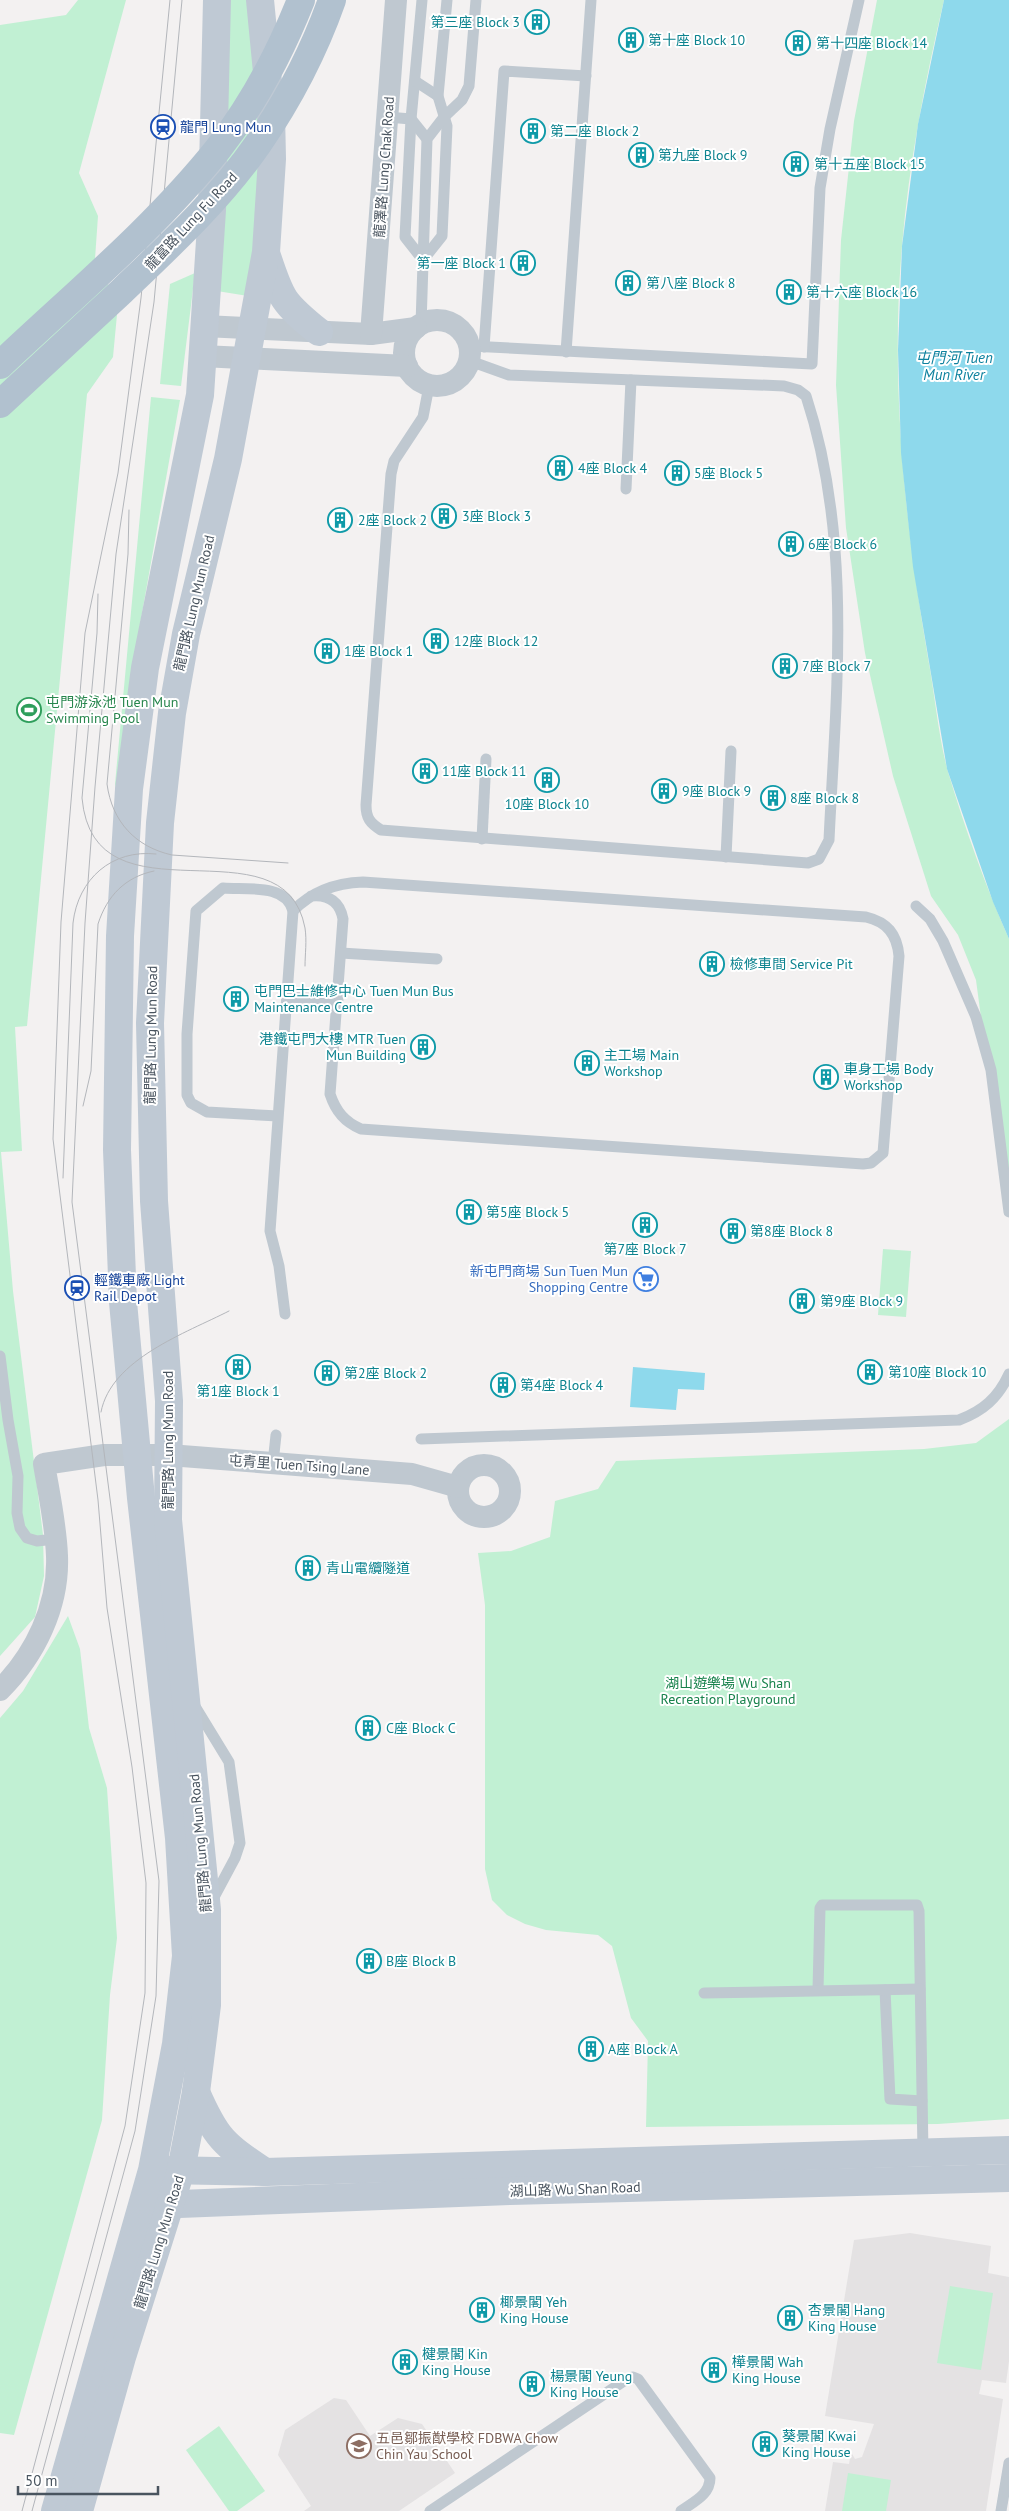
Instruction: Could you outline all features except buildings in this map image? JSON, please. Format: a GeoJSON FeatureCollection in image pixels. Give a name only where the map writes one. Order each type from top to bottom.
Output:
{"type":"FeatureCollection","features":[{"type":"Feature","properties":{"kind":"main road","name":"龍門路 Lung Mun Road"},"geometry":{"type":"LineString","coordinates":[[55,2511],[152,2170],[176,2044],[186,1956],[179,1838],[123,1302],[116,1178],[120,936],[129,789],[139,708],[200,395],[212,210],[216,0]]}},
{"type":"Feature","properties":{"kind":"main road","name":"龍門路 Lung Mun Road"},"geometry":{"type":"LineString","coordinates":[[79,2511],[122,2357],[181,2170],[196,2092],[207,2006],[207,1910],[168,1520],[167,1362],[154,1201],[150,1082],[152,963],[160,823],[172,713],[186,634],[226,468],[266,252],[272,159],[271,113],[260,0]]}},
{"type":"Feature","properties":{"kind":"main road","name":"龍富路 Lung Fu Road"},"geometry":{"type":"LineString","coordinates":[[0,365],[154,220],[218,148],[266,74],[301,0]]}},
{"type":"Feature","properties":{"kind":"main road","name":"龍富路 Lung Fu Road"},"geometry":{"type":"LineString","coordinates":[[0,404],[151,264],[231,180],[258,144],[297,81],[309,58],[332,0]]}},
{"type":"Feature","properties":{"kind":"main road"},"geometry":{"type":"LineString","coordinates":[[266,252],[279,293],[285,302],[318,332]]}},
{"type":"Feature","properties":{"kind":"main road"},"geometry":{"type":"LineString","coordinates":[[196,2092],[219,2137],[238,2154],[265,2172]]}},
{"type":"Feature","properties":{"kind":"main road","name":"湖山路 Wu Shan Road"},"geometry":{"type":"LineString","coordinates":[[152,2170],[265,2172],[1009,2150]]}},
{"type":"Feature","properties":{"kind":"main road","name":"湖山路 Wu Shan Road"},"geometry":{"type":"LineString","coordinates":[[142,2205],[510,2191],[1009,2178]]}},
{"type":"Feature","properties":{"kind":"street","name":"龍澤路 Lung Chak Road"},"geometry":{"type":"LineString","coordinates":[[371,334],[396,0]]}},
{"type":"Feature","properties":{"kind":"street"},"geometry":{"type":"LineString","coordinates":[[204,326],[371,334],[418,326],[431,321],[451,323],[467,336],[475,352],[466,371],[459,379],[439,387],[429,386],[416,378],[407,366],[404,345],[408,336],[418,326]]}},
{"type":"Feature","properties":{"kind":"street"},"geometry":{"type":"LineString","coordinates":[[202,356],[407,366]]}},
{"type":"Feature","properties":{"kind":"street","name":"屯青里 Tuen Tsing Lane"},"geometry":{"type":"LineString","coordinates":[[55,1539],[44,1464],[104,1455],[169,1456],[412,1474],[458,1487]]}},
{"type":"Feature","properties":{"kind":"street"},"geometry":{"type":"LineString","coordinates":[[0,1690],[28,1657],[44,1625],[56,1582],[57,1556],[55,1539]]}},
{"type":"Feature","properties":{"kind":"lane"},"geometry":{"type":"LineString","coordinates":[[422,0],[411,119],[405,238],[423,260]]}},
{"type":"Feature","properties":{"kind":"lane"},"geometry":{"type":"LineString","coordinates":[[423,260],[442,236],[447,126],[438,96],[447,0]]}},
{"type":"Feature","properties":{"kind":"lane"},"geometry":{"type":"LineString","coordinates":[[418,326],[423,260],[427,139],[444,117],[462,100],[469,86],[476,0]]}},
{"type":"Feature","properties":{"kind":"lane"},"geometry":{"type":"LineString","coordinates":[[566,352],[591,0]]}},
{"type":"Feature","properties":{"kind":"lane"},"geometry":{"type":"LineString","coordinates":[[475,352],[566,352],[812,364],[821,180],[830,129],[859,0]]}},
{"type":"Feature","properties":{"kind":"lane"},"geometry":{"type":"LineString","coordinates":[[475,352],[504,71],[586,76]]}},
{"type":"Feature","properties":{"kind":"lane"},"geometry":{"type":"LineString","coordinates":[[415,81],[438,96]]}},
{"type":"Feature","properties":{"kind":"lane"},"geometry":{"type":"LineString","coordinates":[[388,117],[411,119],[427,139]]}},
{"type":"Feature","properties":{"kind":"lane"},"geometry":{"type":"LineString","coordinates":[[429,386],[423,417],[394,461],[391,474],[366,814],[371,823],[381,830],[482,839],[808,863],[819,859],[829,840],[839,648],[832,507],[806,396],[798,390],[784,386],[509,375],[475,352]]}},
{"type":"Feature","properties":{"kind":"lane"},"geometry":{"type":"LineString","coordinates":[[626,489],[631,380]]}},
{"type":"Feature","properties":{"kind":"lane"},"geometry":{"type":"LineString","coordinates":[[726,857],[731,751]]}},
{"type":"Feature","properties":{"kind":"lane"},"geometry":{"type":"LineString","coordinates":[[482,839],[486,759]]}},
{"type":"Feature","properties":{"kind":"lane"},"geometry":{"type":"LineString","coordinates":[[293,911],[311,896],[336,885],[362,882],[866,917],[886,925],[898,944],[899,956],[885,1145],[878,1159],[871,1163],[361,1129],[344,1119],[333,1103],[330,1094],[338,1000],[342,911],[337,903],[329,897],[311,896]]}},
{"type":"Feature","properties":{"kind":"lane"},"geometry":{"type":"LineString","coordinates":[[278,1116],[206,1112],[191,1103],[187,1086],[188,1015],[196,911],[223,888],[277,892],[288,899],[293,911],[270,1231],[279,1266],[285,1314]]}},
{"type":"Feature","properties":{"kind":"lane"},"geometry":{"type":"LineString","coordinates":[[916,906],[930,919],[944,941],[976,1017],[991,1070],[1009,1212]]}},
{"type":"Feature","properties":{"kind":"lane"},"geometry":{"type":"LineString","coordinates":[[341,953],[437,960]]}},
{"type":"Feature","properties":{"kind":"lane"},"geometry":{"type":"LineString","coordinates":[[287,997],[338,1000]]}},
{"type":"Feature","properties":{"kind":"lane"},"geometry":{"type":"LineString","coordinates":[[0,1356],[8,1426],[18,1476],[17,1513],[20,1528],[27,1538],[37,1541],[55,1539]]}},
{"type":"Feature","properties":{"kind":"lane"},"geometry":{"type":"LineString","coordinates":[[421,1439],[959,1420],[978,1413],[996,1396],[1009,1374]]}},
{"type":"Feature","properties":{"kind":"lane"},"geometry":{"type":"LineString","coordinates":[[273,1463],[276,1435]]}},
{"type":"Feature","properties":{"kind":"lane"},"geometry":{"type":"LineString","coordinates":[[184,1688],[229,1762],[240,1843],[235,1858],[207,1910]]}},
{"type":"Feature","properties":{"kind":"lane"},"geometry":{"type":"LineString","coordinates":[[818,1990],[820,1908],[828,1904],[917,1905],[919,1911],[922,2152]]}},
{"type":"Feature","properties":{"kind":"lane"},"geometry":{"type":"LineString","coordinates":[[704,1993],[920,1989]]}},
{"type":"Feature","properties":{"kind":"lane"},"geometry":{"type":"LineString","coordinates":[[885,1990],[890,2099],[922,2101]]}},
{"type":"Feature","properties":{"kind":"lane"},"geometry":{"type":"LineString","coordinates":[[430,2511],[627,2378],[633,2377],[638,2379],[710,2478],[710,2486],[705,2494],[681,2511]]}},
{"type":"Feature","properties":{"kind":"lane"},"geometry":{"type":"LineString","coordinates":[[1001,2511],[1009,2463]]}},
{"type":"Feature","properties":{"kind":"shaded area"},"geometry":{"type":"Polygon","coordinates":[[[910,2233],[991,2246],[988,2273],[1009,2277],[1009,2361],[1006,2383],[982,2380],[979,2394],[1003,2399],[986,2511],[825,2511],[833,2462],[849,2464],[851,2452],[855,2459],[862,2457],[874,2424],[825,2416],[854,2240],[910,2233]]]}},
{"type":"Feature","properties":{"kind":"shaded area","name":"五邑鄒振猷學校 FDBWA Chow Chin Yau School"},"geometry":{"type":"Polygon","coordinates":[[[334,2398],[346,2400],[370,2436],[398,2418],[422,2424],[455,2473],[399,2511],[304,2511],[311,2506],[278,2455],[285,2430],[334,2398]]]}},
{"type":"Feature","properties":{"kind":"green space","name":"屯門游泳池 Tuen Mun Swimming Pool"},"geometry":{"type":"Polygon","coordinates":[[[78,0],[126,0],[79,173],[98,216],[95,259],[118,304],[113,357],[87,394],[27,1026],[15,1027],[22,1151],[1,1152],[13,1291],[43,1535],[44,1576],[35,1617],[0,1656],[0,25],[66,15],[78,0]]]}},
{"type":"Feature","properties":{"kind":"green space"},"geometry":{"type":"Polygon","coordinates":[[[228,0],[249,0],[257,67],[259,205],[248,296],[217,291],[228,0]]]}},
{"type":"Feature","properties":{"kind":"green space"},"geometry":{"type":"Polygon","coordinates":[[[877,0],[944,0],[930,61],[905,215],[899,298],[899,401],[902,453],[913,556],[942,744],[948,772],[968,835],[1009,939],[1009,1211],[1004,1189],[976,980],[958,935],[931,896],[893,776],[865,653],[846,528],[836,385],[841,240],[854,121],[877,0]]]}},
{"type":"Feature","properties":{"kind":"green space"},"geometry":{"type":"Polygon","coordinates":[[[195,273],[181,386],[160,384],[170,284],[195,273]]]}},
{"type":"Feature","properties":{"kind":"green space"},"geometry":{"type":"Polygon","coordinates":[[[151,397],[180,400],[139,630],[117,795],[115,784],[151,397]]]}},
{"type":"Feature","properties":{"kind":"green space"},"geometry":{"type":"Polygon","coordinates":[[[883,1249],[911,1251],[906,1317],[878,1315],[883,1249]]]}},
{"type":"Feature","properties":{"kind":"green space","name":"湖山遊樂場 Wu Shan Recreation Playground"},"geometry":{"type":"Polygon","coordinates":[[[1009,1419],[1009,2119],[938,2124],[646,2127],[648,2041],[631,2018],[612,1946],[598,1935],[546,1930],[525,1924],[507,1915],[492,1900],[485,1869],[485,1605],[478,1553],[511,1551],[550,1537],[555,1501],[598,1489],[616,1461],[924,1449],[976,1443],[1009,1419]]]}},
{"type":"Feature","properties":{"kind":"green space"},"geometry":{"type":"Polygon","coordinates":[[[68,1616],[80,1649],[89,1728],[107,1788],[117,1938],[110,1995],[102,2120],[14,2435],[0,2433],[0,1718],[23,1691],[68,1616]]]}},
{"type":"Feature","properties":{"kind":"green space"},"geometry":{"type":"Polygon","coordinates":[[[950,2286],[993,2293],[981,2370],[937,2363],[950,2286]]]}},
{"type":"Feature","properties":{"kind":"green space"},"geometry":{"type":"Polygon","coordinates":[[[219,2426],[265,2491],[237,2511],[229,2511],[186,2450],[219,2426]]]}},
{"type":"Feature","properties":{"kind":"green space"},"geometry":{"type":"Polygon","coordinates":[[[848,2473],[891,2480],[886,2511],[842,2511],[848,2473]]]}},
{"type":"Feature","properties":{"kind":"water","name":"屯門河 Tuen Mun River"},"geometry":{"type":"Polygon","coordinates":[[[944,0],[1009,0],[1009,939],[993,902],[947,769],[913,567],[901,453],[898,350],[902,246],[918,124],[944,0]]]}},
{"type":"Feature","properties":{"kind":"water"},"geometry":{"type":"Polygon","coordinates":[[[633,1367],[705,1373],[704,1390],[678,1389],[676,1410],[630,1407],[633,1367]]]}},
{"type":"Feature","properties":{"kind":"tram line"},"geometry":{"type":"LineString","coordinates":[[22,2511],[125,2126],[145,1993],[146,1883],[132,1767],[107,1608],[98,1500],[53,1139],[61,922],[85,633],[118,473],[141,298],[170,0]]}},
{"type":"Feature","properties":{"kind":"tram line"},"geometry":{"type":"LineString","coordinates":[[32,2511],[135,2131],[156,1996],[159,1881],[72,1202],[85,923],[116,554],[154,302],[182,0]]}},
{"type":"Feature","properties":{"kind":"tram line"},"geometry":{"type":"LineString","coordinates":[[129,510],[128,554],[107,784],[114,810],[120,821],[137,839],[147,846],[172,855],[288,863]]}},
{"type":"Feature","properties":{"kind":"tram line"},"geometry":{"type":"LineString","coordinates":[[98,594],[97,633],[82,798],[94,837],[119,859],[152,868],[228,872],[263,879],[290,895],[305,928],[305,966]]}},
{"type":"Feature","properties":{"kind":"tram line"},"geometry":{"type":"LineString","coordinates":[[63,1178],[73,923],[76,907],[90,881],[100,870],[112,862],[125,856],[156,854]]}},
{"type":"Feature","properties":{"kind":"tram line"},"geometry":{"type":"LineString","coordinates":[[83,1106],[91,1071],[98,924],[106,905],[118,889],[134,878],[154,871]]}},
{"type":"Feature","properties":{"kind":"tram line"},"geometry":{"type":"LineString","coordinates":[[101,1412],[108,1393],[119,1377],[135,1363],[172,1339],[229,1311]]}},
{"type":"Feature","properties":{"kind":"place","name":"第三座 Block 3"},"geometry":{"type":"Point","coordinates":[537,22]}},
{"type":"Feature","properties":{"kind":"place","name":"第十座 Block 10"},"geometry":{"type":"Point","coordinates":[631,40]}},
{"type":"Feature","properties":{"kind":"place","name":"第十四座 Block 14"},"geometry":{"type":"Point","coordinates":[798,43]}},
{"type":"Feature","properties":{"kind":"place","name":"龍門 Lung Mun"},"geometry":{"type":"Point","coordinates":[163,127]}},
{"type":"Feature","properties":{"kind":"place","name":"第二座 Block 2"},"geometry":{"type":"Point","coordinates":[533,131]}},
{"type":"Feature","properties":{"kind":"place","name":"第九座 Block 9"},"geometry":{"type":"Point","coordinates":[641,155]}},
{"type":"Feature","properties":{"kind":"place","name":"第十五座 Block 15"},"geometry":{"type":"Point","coordinates":[796,164]}},
{"type":"Feature","properties":{"kind":"place","name":"第一座 Block 1"},"geometry":{"type":"Point","coordinates":[523,263]}},
{"type":"Feature","properties":{"kind":"place","name":"第八座 Block 8"},"geometry":{"type":"Point","coordinates":[628,283]}},
{"type":"Feature","properties":{"kind":"place","name":"第十六座 Block 16"},"geometry":{"type":"Point","coordinates":[789,292]}},
{"type":"Feature","properties":{"kind":"place","name":"4座 Block 4"},"geometry":{"type":"Point","coordinates":[560,468]}},
{"type":"Feature","properties":{"kind":"place","name":"5座 Block 5"},"geometry":{"type":"Point","coordinates":[677,473]}},
{"type":"Feature","properties":{"kind":"place","name":"3座 Block 3"},"geometry":{"type":"Point","coordinates":[444,516]}},
{"type":"Feature","properties":{"kind":"place","name":"2座 Block 2"},"geometry":{"type":"Point","coordinates":[340,520]}},
{"type":"Feature","properties":{"kind":"place","name":"6座 Block 6"},"geometry":{"type":"Point","coordinates":[791,544]}},
{"type":"Feature","properties":{"kind":"place","name":"12座 Block 12"},"geometry":{"type":"Point","coordinates":[436,641]}},
{"type":"Feature","properties":{"kind":"place","name":"1座 Block 1"},"geometry":{"type":"Point","coordinates":[327,651]}},
{"type":"Feature","properties":{"kind":"place","name":"7座 Block 7"},"geometry":{"type":"Point","coordinates":[785,666]}},
{"type":"Feature","properties":{"kind":"place","name":"屯門游泳池 Tuen Mun Swimming Pool"},"geometry":{"type":"Point","coordinates":[29,710]}},
{"type":"Feature","properties":{"kind":"place","name":"11座 Block 11"},"geometry":{"type":"Point","coordinates":[425,771]}},
{"type":"Feature","properties":{"kind":"place","name":"10座 Block 10"},"geometry":{"type":"Point","coordinates":[547,780]}},
{"type":"Feature","properties":{"kind":"place","name":"9座 Block 9"},"geometry":{"type":"Point","coordinates":[664,791]}},
{"type":"Feature","properties":{"kind":"place","name":"8座 Block 8"},"geometry":{"type":"Point","coordinates":[773,798]}},
{"type":"Feature","properties":{"kind":"place","name":"檢修車間 Service Pit"},"geometry":{"type":"Point","coordinates":[712,964]}},
{"type":"Feature","properties":{"kind":"place","name":"屯門巴士維修中心 Tuen Mun Bus Maintenance Centre"},"geometry":{"type":"Point","coordinates":[236,999]}},
{"type":"Feature","properties":{"kind":"place","name":"港鐵屯門大樓 MTR Tuen Mun Building"},"geometry":{"type":"Point","coordinates":[423,1047]}},
{"type":"Feature","properties":{"kind":"place","name":"主工場 Main Workshop"},"geometry":{"type":"Point","coordinates":[587,1063]}},
{"type":"Feature","properties":{"kind":"place","name":"車身工場 Body Workshop"},"geometry":{"type":"Point","coordinates":[826,1077]}},
{"type":"Feature","properties":{"kind":"place","name":"第5座 Block 5"},"geometry":{"type":"Point","coordinates":[469,1212]}},
{"type":"Feature","properties":{"kind":"place","name":"第7座 Block 7"},"geometry":{"type":"Point","coordinates":[645,1225]}},
{"type":"Feature","properties":{"kind":"place","name":"第8座 Block 8"},"geometry":{"type":"Point","coordinates":[733,1231]}},
{"type":"Feature","properties":{"kind":"place","name":"新屯門商場 Sun Tuen Mun Shopping Centre"},"geometry":{"type":"Point","coordinates":[646,1279]}},
{"type":"Feature","properties":{"kind":"place","name":"輕鐵車廠 Light Rail Depot"},"geometry":{"type":"Point","coordinates":[77,1288]}},
{"type":"Feature","properties":{"kind":"place","name":"第9座 Block 9"},"geometry":{"type":"Point","coordinates":[802,1301]}},
{"type":"Feature","properties":{"kind":"place","name":"第1座 Block 1"},"geometry":{"type":"Point","coordinates":[238,1367]}},
{"type":"Feature","properties":{"kind":"place","name":"第10座 Block 10"},"geometry":{"type":"Point","coordinates":[870,1372]}},
{"type":"Feature","properties":{"kind":"place","name":"第2座 Block 2"},"geometry":{"type":"Point","coordinates":[327,1373]}},
{"type":"Feature","properties":{"kind":"place","name":"第4座 Block 4"},"geometry":{"type":"Point","coordinates":[503,1385]}},
{"type":"Feature","properties":{"kind":"place","name":"青山電纜隧道"},"geometry":{"type":"Point","coordinates":[308,1568]}},
{"type":"Feature","properties":{"kind":"place","name":"C座 Block C"},"geometry":{"type":"Point","coordinates":[368,1728]}},
{"type":"Feature","properties":{"kind":"place","name":"B座 Block B"},"geometry":{"type":"Point","coordinates":[369,1961]}},
{"type":"Feature","properties":{"kind":"place","name":"A座 Block A"},"geometry":{"type":"Point","coordinates":[591,2049]}},
{"type":"Feature","properties":{"kind":"place","name":"椰景閣 Yeh King House"},"geometry":{"type":"Point","coordinates":[482,2310]}},
{"type":"Feature","properties":{"kind":"place","name":"杏景閣 Hang King House"},"geometry":{"type":"Point","coordinates":[790,2318]}},
{"type":"Feature","properties":{"kind":"place","name":"楗景閣 Kin King House"},"geometry":{"type":"Point","coordinates":[405,2362]}},
{"type":"Feature","properties":{"kind":"place","name":"樺景閣 Wah King House"},"geometry":{"type":"Point","coordinates":[714,2370]}},
{"type":"Feature","properties":{"kind":"place","name":"楊景閣 Yeung King House"},"geometry":{"type":"Point","coordinates":[532,2384]}},
{"type":"Feature","properties":{"kind":"place","name":"葵景閣 Kwai King House"},"geometry":{"type":"Point","coordinates":[765,2444]}},
{"type":"Feature","properties":{"kind":"place","name":"五邑鄒振猷學校 FDBWA Chow Chin Yau School"},"geometry":{"type":"Point","coordinates":[359,2446]}}]}
